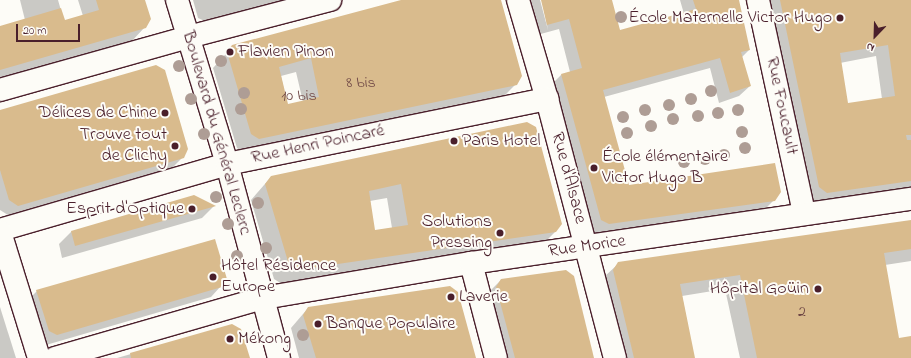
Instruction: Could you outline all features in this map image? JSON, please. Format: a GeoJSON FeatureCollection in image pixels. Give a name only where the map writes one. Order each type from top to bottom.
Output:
{"type":"FeatureCollection","features":[{"type":"Feature","properties":{"kind":"street","name":"Boulevard du Général Leclerc"},"geometry":{"type":"LineString","coordinates":[[177,0],[227,164],[279,358]]}},
{"type":"Feature","properties":{"kind":"street"},"geometry":{"type":"LineString","coordinates":[[0,90],[188,37],[330,0]]}},
{"type":"Feature","properties":{"kind":"street","name":"Rue d'Alsace"},"geometry":{"type":"LineString","coordinates":[[518,0],[547,99],[615,358]]}},
{"type":"Feature","properties":{"kind":"street","name":"Rue Foucault"},"geometry":{"type":"LineString","coordinates":[[758,0],[804,213]]}},
{"type":"Feature","properties":{"kind":"street","name":"Rue Henri Poincaré"},"geometry":{"type":"LineString","coordinates":[[0,231],[227,164],[547,99]]}},
{"type":"Feature","properties":{"kind":"street","name":"Rue Morice"},"geometry":{"type":"LineString","coordinates":[[55,358],[263,298],[471,263],[586,247],[804,213],[911,199]]}},
{"type":"Feature","properties":{"kind":"street"},"geometry":{"type":"LineString","coordinates":[[0,231],[39,358]]}},
{"type":"Feature","properties":{"kind":"street"},"geometry":{"type":"LineString","coordinates":[[471,263],[496,358]]}},
{"type":"Feature","properties":{"kind":"building"},"geometry":{"type":"Polygon","coordinates":[[[96,0],[145,0],[151,19],[146,28],[0,70],[0,26],[61,8],[65,20],[99,10],[96,0]]]}},
{"type":"Feature","properties":{"kind":"building"},"geometry":{"type":"Polygon","coordinates":[[[401,0],[501,0],[522,76],[517,85],[259,139],[251,134],[227,52],[232,45],[401,0]],[[311,58],[279,67],[288,104],[319,97],[311,58]]]}},
{"type":"Feature","properties":{"kind":"building"},"geometry":{"type":"Polygon","coordinates":[[[541,0],[612,0],[620,30],[696,9],[693,0],[739,0],[750,50],[741,52],[751,86],[730,93],[720,58],[603,90],[629,185],[775,163],[781,192],[775,201],[609,224],[601,220],[561,74],[582,68],[569,19],[547,25],[541,0]]]}},
{"type":"Feature","properties":{"kind":"building"},"geometry":{"type":"Polygon","coordinates":[[[780,0],[911,0],[911,135],[906,135],[907,140],[911,140],[911,181],[827,193],[819,187],[780,0]],[[888,45],[840,53],[848,103],[895,96],[888,45]]]}},
{"type":"Feature","properties":{"kind":"building"},"geometry":{"type":"Polygon","coordinates":[[[156,65],[165,70],[188,149],[184,158],[18,206],[9,200],[0,170],[0,110],[156,65]]]}},
{"type":"Feature","properties":{"kind":"building"},"geometry":{"type":"Polygon","coordinates":[[[527,122],[536,127],[562,224],[556,232],[297,270],[289,265],[265,184],[271,176],[527,122]],[[401,184],[369,191],[375,230],[408,225],[401,184]]]}},
{"type":"Feature","properties":{"kind":"building"},"geometry":{"type":"Polygon","coordinates":[[[194,195],[216,206],[75,246],[71,231],[194,195]]]}},
{"type":"Feature","properties":{"kind":"building","name":"Hôpital Goüin"},"geometry":{"type":"Polygon","coordinates":[[[911,220],[911,249],[884,253],[899,338],[911,336],[911,358],[757,358],[740,275],[680,284],[695,358],[634,358],[613,270],[618,262],[911,220]]]}},
{"type":"Feature","properties":{"kind":"building"},"geometry":{"type":"Polygon","coordinates":[[[215,239],[227,279],[222,287],[57,335],[49,331],[36,290],[215,239]]]}},
{"type":"Feature","properties":{"kind":"building"},"geometry":{"type":"Polygon","coordinates":[[[566,270],[574,276],[594,358],[515,358],[496,287],[501,279],[566,270]]]}},
{"type":"Feature","properties":{"kind":"building"},"geometry":{"type":"Polygon","coordinates":[[[450,286],[458,292],[476,358],[316,358],[303,315],[308,307],[450,286]]]}},
{"type":"Feature","properties":{"kind":"building"},"geometry":{"type":"Polygon","coordinates":[[[232,324],[241,329],[250,358],[131,358],[130,353],[232,324]]]}},
{"type":"Feature","properties":{"kind":"place","name":"École Maternelle Victor Hugo"},"geometry":{"type":"Point","coordinates":[840,18]}},
{"type":"Feature","properties":{"kind":"place","name":"Flavien Pinon"},"geometry":{"type":"Point","coordinates":[230,52]}},
{"type":"Feature","properties":{"kind":"place","name":"Délices de Chine"},"geometry":{"type":"Point","coordinates":[165,113]}},
{"type":"Feature","properties":{"kind":"place","name":"Paris Hotel"},"geometry":{"type":"Point","coordinates":[454,141]}},
{"type":"Feature","properties":{"kind":"place","name":"Trouve tout de Clichy"},"geometry":{"type":"Point","coordinates":[175,146]}},
{"type":"Feature","properties":{"kind":"place","name":"École élémentaire Victor Hugo B"},"geometry":{"type":"Point","coordinates":[594,168]}},
{"type":"Feature","properties":{"kind":"place","name":"Esprit d'Optique"},"geometry":{"type":"Point","coordinates":[192,209]}},
{"type":"Feature","properties":{"kind":"place","name":"Solutions Pressing"},"geometry":{"type":"Point","coordinates":[500,233]}},
{"type":"Feature","properties":{"kind":"place","name":"Hôtel Résidence Europe"},"geometry":{"type":"Point","coordinates":[213,277]}},
{"type":"Feature","properties":{"kind":"place","name":"Hôpital Goüin"},"geometry":{"type":"Point","coordinates":[818,289]}},
{"type":"Feature","properties":{"kind":"place","name":"Laverie"},"geometry":{"type":"Point","coordinates":[451,297]}},
{"type":"Feature","properties":{"kind":"place","name":"Banque Populaire"},"geometry":{"type":"Point","coordinates":[318,324]}},
{"type":"Feature","properties":{"kind":"place","name":"Mékong"},"geometry":{"type":"Point","coordinates":[230,339]}}]}
